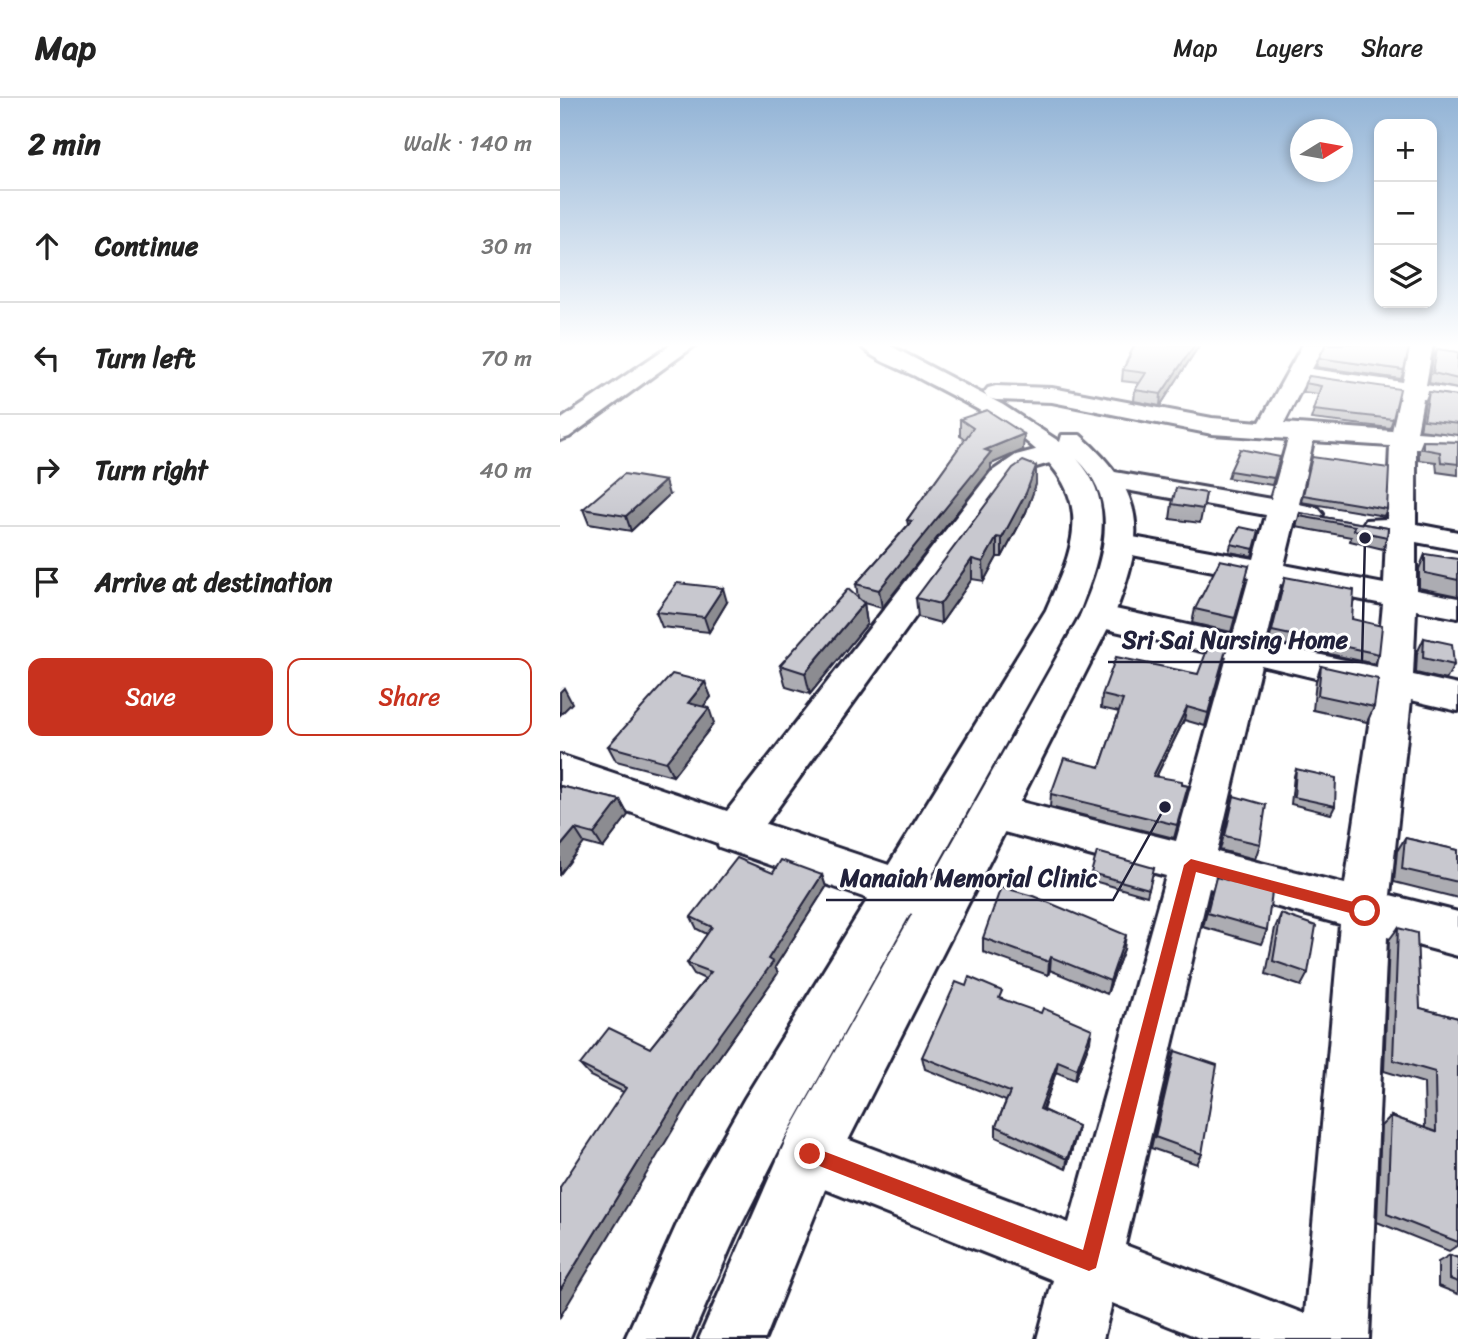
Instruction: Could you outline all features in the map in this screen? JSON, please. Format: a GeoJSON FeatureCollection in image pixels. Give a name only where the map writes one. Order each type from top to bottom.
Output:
{"type":"FeatureCollection","features":[{"type":"Feature","properties":{"kind":"main road"},"geometry":{"type":"LineString","coordinates":[[560,432],[600,402]]}},
{"type":"Feature","properties":{"kind":"main road"},"geometry":{"type":"LineString","coordinates":[[658,1339],[714,1213],[765,1118],[1063,610],[1087,551],[1089,522],[1085,494],[1075,471],[1058,452],[981,402]]}},
{"type":"Feature","properties":{"kind":"main road"},"geometry":{"type":"LineString","coordinates":[[732,1339],[810,1154],[1097,616],[1113,578],[1122,544],[1124,522],[1109,479],[1079,446],[1058,429],[1011,402]]}},
{"type":"Feature","properties":{"kind":"main road"},"geometry":{"type":"LineString","coordinates":[[1088,402],[1212,426],[1458,443]]}},
{"type":"Feature","properties":{"kind":"main road"},"geometry":{"type":"LineString","coordinates":[[1070,1339],[1282,509],[1284,432],[1291,402]]}},
{"type":"Feature","properties":{"kind":"main road"},"geometry":{"type":"LineString","coordinates":[[1336,1339],[1365,911],[1394,683],[1400,597],[1403,440],[1410,402]]}},
{"type":"Feature","properties":{"kind":"main road"},"geometry":{"type":"LineString","coordinates":[[734,834],[1001,478],[1026,461],[1058,452]]}},
{"type":"Feature","properties":{"kind":"main road"},"geometry":{"type":"LineString","coordinates":[[1109,479],[1458,541]]}},
{"type":"Feature","properties":{"kind":"main road"},"geometry":{"type":"LineString","coordinates":[[1122,544],[1458,608]]}},
{"type":"Feature","properties":{"kind":"main road"},"geometry":{"type":"LineString","coordinates":[[1097,616],[1458,698]]}},
{"type":"Feature","properties":{"kind":"main road"},"geometry":{"type":"LineString","coordinates":[[560,771],[734,834],[944,904]]}},
{"type":"Feature","properties":{"kind":"main road"},"geometry":{"type":"LineString","coordinates":[[993,812],[1365,911],[1458,933]]}},
{"type":"Feature","properties":{"kind":"main road"},"geometry":{"type":"LineString","coordinates":[[810,1154],[1286,1339]]}},
{"type":"Feature","properties":{"kind":"building"},"geometry":{"type":"Polygon","coordinates":[[[1316,402],[1397,402],[1393,419],[1313,410],[1316,402]]]}},
{"type":"Feature","properties":{"kind":"building"},"geometry":{"type":"Polygon","coordinates":[[[1427,402],[1458,402],[1458,424],[1424,420],[1427,402]]]}},
{"type":"Feature","properties":{"kind":"building"},"geometry":{"type":"Polygon","coordinates":[[[987,410],[1024,434],[985,450],[991,452],[879,590],[856,584],[912,521],[907,520],[973,428],[960,419],[987,410]]]}},
{"type":"Feature","properties":{"kind":"building"},"geometry":{"type":"Polygon","coordinates":[[[1423,441],[1458,442],[1458,464],[1441,462],[1440,452],[1423,449],[1423,441]]]}},
{"type":"Feature","properties":{"kind":"building"},"geometry":{"type":"Polygon","coordinates":[[[1240,449],[1280,457],[1274,478],[1230,471],[1240,449]]]}},
{"type":"Feature","properties":{"kind":"building"},"geometry":{"type":"Polygon","coordinates":[[[1312,457],[1389,468],[1387,509],[1303,495],[1312,457]]]}},
{"type":"Feature","properties":{"kind":"building"},"geometry":{"type":"Polygon","coordinates":[[[1023,461],[1036,466],[1026,493],[1002,538],[997,537],[983,562],[972,559],[940,604],[916,598],[1013,468],[1023,461]]]}},
{"type":"Feature","properties":{"kind":"building"},"geometry":{"type":"Polygon","coordinates":[[[624,474],[665,481],[626,516],[583,509],[624,474]]]}},
{"type":"Feature","properties":{"kind":"building"},"geometry":{"type":"Polygon","coordinates":[[[1176,488],[1206,493],[1203,509],[1172,504],[1176,488]]]}},
{"type":"Feature","properties":{"kind":"building"},"geometry":{"type":"Polygon","coordinates":[[[1300,513],[1388,528],[1387,537],[1354,530],[1355,526],[1299,516],[1300,513]]]}},
{"type":"Feature","properties":{"kind":"building"},"geometry":{"type":"Polygon","coordinates":[[[1240,527],[1259,531],[1254,549],[1231,544],[1240,527]]]}},
{"type":"Feature","properties":{"kind":"building"},"geometry":{"type":"Polygon","coordinates":[[[1425,554],[1458,559],[1458,580],[1425,573],[1425,554]]]}},
{"type":"Feature","properties":{"kind":"building"},"geometry":{"type":"Polygon","coordinates":[[[1220,560],[1249,566],[1235,618],[1195,609],[1220,560]]]}},
{"type":"Feature","properties":{"kind":"building"},"geometry":{"type":"Polygon","coordinates":[[[1285,577],[1354,590],[1352,619],[1382,626],[1379,654],[1272,631],[1285,577]]]}},
{"type":"Feature","properties":{"kind":"building"},"geometry":{"type":"Polygon","coordinates":[[[677,583],[723,588],[704,617],[656,612],[677,583]]]}},
{"type":"Feature","properties":{"kind":"building"},"geometry":{"type":"Polygon","coordinates":[[[848,589],[864,603],[805,673],[780,665],[848,589]]]}},
{"type":"Feature","properties":{"kind":"building"},"geometry":{"type":"Polygon","coordinates":[[[1424,638],[1452,644],[1454,665],[1423,658],[1424,638]]]}},
{"type":"Feature","properties":{"kind":"building"},"geometry":{"type":"Polygon","coordinates":[[[1210,642],[1227,646],[1208,713],[1187,707],[1153,776],[1182,781],[1182,785],[1188,786],[1177,825],[1051,794],[1064,758],[1100,767],[1123,700],[1102,695],[1116,657],[1198,674],[1210,642]]]}},
{"type":"Feature","properties":{"kind":"building"},"geometry":{"type":"Polygon","coordinates":[[[1321,666],[1378,679],[1374,707],[1318,695],[1321,666]]]}},
{"type":"Feature","properties":{"kind":"building"},"geometry":{"type":"Polygon","coordinates":[[[672,674],[705,682],[688,703],[709,708],[666,762],[608,746],[672,674]]]}},
{"type":"Feature","properties":{"kind":"building"},"geometry":{"type":"Polygon","coordinates":[[[1296,769],[1336,778],[1335,806],[1294,797],[1296,769]]]}},
{"type":"Feature","properties":{"kind":"building"},"geometry":{"type":"Polygon","coordinates":[[[560,786],[620,800],[594,834],[575,829],[560,847],[560,786]]]}},
{"type":"Feature","properties":{"kind":"building"},"geometry":{"type":"Polygon","coordinates":[[[1234,796],[1266,805],[1260,844],[1225,836],[1234,796]]]}},
{"type":"Feature","properties":{"kind":"building"},"geometry":{"type":"Polygon","coordinates":[[[1405,838],[1458,850],[1458,882],[1402,869],[1405,838]]]}},
{"type":"Feature","properties":{"kind":"building"},"geometry":{"type":"Polygon","coordinates":[[[1097,852],[1154,868],[1149,889],[1091,873],[1097,852]]]}},
{"type":"Feature","properties":{"kind":"building"},"geometry":{"type":"Polygon","coordinates":[[[737,858],[773,873],[781,860],[822,875],[768,959],[773,962],[695,1070],[560,1290],[560,1187],[626,1088],[580,1065],[609,1028],[650,1048],[711,972],[687,963],[712,927],[691,917],[737,858]]]}},
{"type":"Feature","properties":{"kind":"building"},"geometry":{"type":"Polygon","coordinates":[[[1216,877],[1272,892],[1267,930],[1207,913],[1216,877]]]}},
{"type":"Feature","properties":{"kind":"building"},"geometry":{"type":"Polygon","coordinates":[[[1001,887],[1033,896],[1126,935],[1110,981],[1051,957],[1049,962],[983,938],[1001,887]]]}},
{"type":"Feature","properties":{"kind":"building"},"geometry":{"type":"Polygon","coordinates":[[[1281,914],[1316,926],[1308,973],[1273,961],[1281,914]]]}},
{"type":"Feature","properties":{"kind":"building"},"geometry":{"type":"Polygon","coordinates":[[[1398,928],[1417,933],[1420,1008],[1458,1018],[1458,1242],[1387,1214],[1391,1116],[1436,1132],[1435,1072],[1393,1060],[1398,928]]]}},
{"type":"Feature","properties":{"kind":"building"},"geometry":{"type":"Polygon","coordinates":[[[969,977],[1002,991],[999,998],[1041,1013],[1043,1008],[1092,1029],[1077,1069],[1058,1061],[1040,1109],[1078,1126],[1067,1159],[996,1126],[1010,1092],[922,1057],[956,982],[966,986],[969,977]]]}},
{"type":"Feature","properties":{"kind":"building"},"geometry":{"type":"Polygon","coordinates":[[[1175,1051],[1217,1065],[1202,1154],[1155,1137],[1175,1051]]]}},
{"type":"Feature","properties":{"kind":"building"},"geometry":{"type":"Polygon","coordinates":[[[1450,1255],[1458,1258],[1458,1282],[1450,1279],[1450,1255]]]}},
{"type":"Feature","properties":{"kind":"place","name":"Sri Sai Nursing Home"},"geometry":{"type":"Point","coordinates":[1365,538]}},
{"type":"Feature","properties":{"kind":"place","name":"Manaiah Memorial Clinic"},"geometry":{"type":"Point","coordinates":[1165,807]}},
{"type":"Feature","properties":{"kind":"route"},"geometry":{"type":"LineString","coordinates":[[810,1154],[1089,1262],[1191,865],[1365,911]]}}]}
